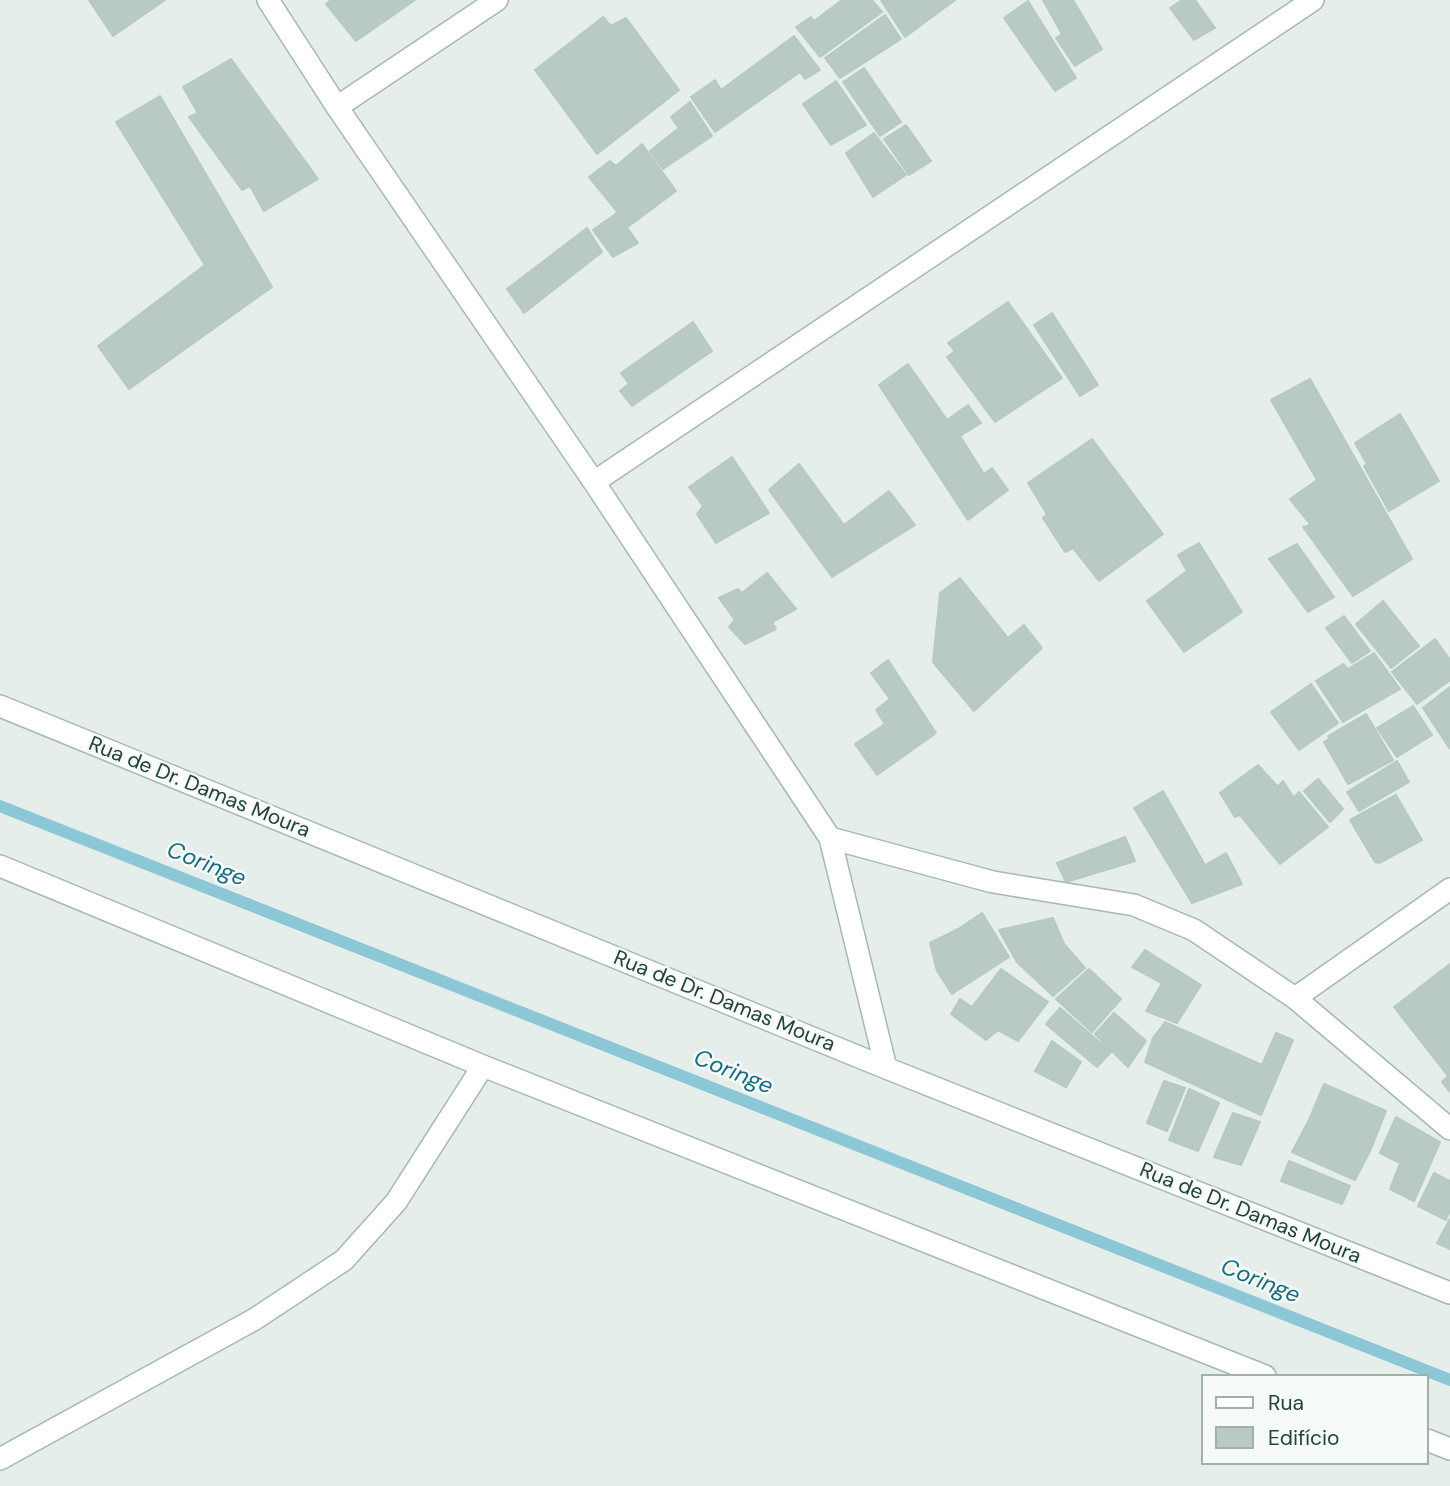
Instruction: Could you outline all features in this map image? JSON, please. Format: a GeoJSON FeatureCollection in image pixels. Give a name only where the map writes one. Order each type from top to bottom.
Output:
{"type":"FeatureCollection","features":[{"type":"Feature","properties":{"kind":"street"},"geometry":{"type":"LineString","coordinates":[[268,0],[337,107],[594,482],[830,838],[886,1068]]}},
{"type":"Feature","properties":{"kind":"street"},"geometry":{"type":"LineString","coordinates":[[337,107],[498,0]]}},
{"type":"Feature","properties":{"kind":"street"},"geometry":{"type":"LineString","coordinates":[[594,482],[1313,0]]}},
{"type":"Feature","properties":{"kind":"street","name":"Rua de Dr. Damas Moura"},"geometry":{"type":"LineString","coordinates":[[0,706],[886,1068],[1450,1293]]}},
{"type":"Feature","properties":{"kind":"street"},"geometry":{"type":"LineString","coordinates":[[830,838],[993,882],[1134,905],[1194,930],[1295,998],[1450,1129]]}},
{"type":"Feature","properties":{"kind":"street"},"geometry":{"type":"LineString","coordinates":[[0,866],[484,1066],[1260,1374]]}},
{"type":"Feature","properties":{"kind":"street"},"geometry":{"type":"LineString","coordinates":[[1295,998],[1450,889]]}},
{"type":"Feature","properties":{"kind":"street"},"geometry":{"type":"LineString","coordinates":[[0,1459],[255,1319],[344,1260],[396,1202],[484,1066]]}},
{"type":"Feature","properties":{"kind":"street"},"geometry":{"type":"LineString","coordinates":[[1429,1441],[1450,1449]]}},
{"type":"Feature","properties":{"kind":"building"},"geometry":{"type":"Polygon","coordinates":[[[89,0],[165,0],[113,36],[89,0]]]}},
{"type":"Feature","properties":{"kind":"building"},"geometry":{"type":"Polygon","coordinates":[[[331,0],[415,0],[356,41],[326,4],[331,0]]]}},
{"type":"Feature","properties":{"kind":"building"},"geometry":{"type":"Polygon","coordinates":[[[842,0],[872,0],[882,12],[820,57],[796,27],[811,17],[814,21],[842,0]]]}},
{"type":"Feature","properties":{"kind":"building"},"geometry":{"type":"Polygon","coordinates":[[[881,0],[955,0],[905,37],[881,0]]]}},
{"type":"Feature","properties":{"kind":"building"},"geometry":{"type":"Polygon","coordinates":[[[1043,0],[1073,0],[1102,49],[1075,66],[1056,38],[1062,34],[1043,0]]]}},
{"type":"Feature","properties":{"kind":"building"},"geometry":{"type":"Polygon","coordinates":[[[1182,0],[1195,0],[1215,28],[1194,40],[1170,8],[1182,0]]]}},
{"type":"Feature","properties":{"kind":"building"},"geometry":{"type":"Polygon","coordinates":[[[1028,1],[1076,78],[1055,91],[1004,18],[1028,1]]]}},
{"type":"Feature","properties":{"kind":"building"},"geometry":{"type":"Polygon","coordinates":[[[885,15],[901,39],[840,78],[825,58],[885,15]]]}},
{"type":"Feature","properties":{"kind":"building"},"geometry":{"type":"Polygon","coordinates":[[[603,17],[611,26],[626,18],[679,90],[597,154],[535,70],[603,17]]]}},
{"type":"Feature","properties":{"kind":"building"},"geometry":{"type":"Polygon","coordinates":[[[794,36],[820,70],[805,79],[800,72],[715,132],[691,97],[715,80],[721,90],[794,36]]]}},
{"type":"Feature","properties":{"kind":"building"},"geometry":{"type":"Polygon","coordinates":[[[231,59],[318,179],[264,211],[250,186],[242,190],[189,117],[198,113],[183,87],[231,59]]]}},
{"type":"Feature","properties":{"kind":"building"},"geometry":{"type":"Polygon","coordinates":[[[864,68],[901,122],[880,136],[843,82],[864,68]]]}},
{"type":"Feature","properties":{"kind":"building"},"geometry":{"type":"Polygon","coordinates":[[[836,81],[866,125],[831,145],[803,104],[836,81]]]}},
{"type":"Feature","properties":{"kind":"building"},"geometry":{"type":"Polygon","coordinates":[[[160,96],[272,287],[129,389],[98,346],[205,265],[116,122],[160,96]]]}},
{"type":"Feature","properties":{"kind":"building"},"geometry":{"type":"Polygon","coordinates":[[[690,102],[712,136],[663,169],[650,151],[679,128],[671,117],[690,102]]]}},
{"type":"Feature","properties":{"kind":"building"},"geometry":{"type":"Polygon","coordinates":[[[906,125],[931,161],[909,175],[884,139],[906,125]]]}},
{"type":"Feature","properties":{"kind":"building"},"geometry":{"type":"Polygon","coordinates":[[[874,133],[906,175],[873,197],[846,153],[874,133]]]}},
{"type":"Feature","properties":{"kind":"building"},"geometry":{"type":"Polygon","coordinates":[[[642,144],[676,191],[629,226],[589,177],[610,161],[616,166],[642,144]]]}},
{"type":"Feature","properties":{"kind":"building"},"geometry":{"type":"Polygon","coordinates":[[[617,213],[638,243],[613,257],[593,230],[617,213]]]}},
{"type":"Feature","properties":{"kind":"building"},"geometry":{"type":"Polygon","coordinates":[[[587,228],[602,252],[524,313],[507,289],[587,228]]]}},
{"type":"Feature","properties":{"kind":"building"},"geometry":{"type":"Polygon","coordinates":[[[1008,302],[1062,378],[995,422],[947,357],[955,351],[948,343],[1008,302]]]}},
{"type":"Feature","properties":{"kind":"building"},"geometry":{"type":"Polygon","coordinates":[[[1052,313],[1098,385],[1080,396],[1034,325],[1052,313]]]}},
{"type":"Feature","properties":{"kind":"building"},"geometry":{"type":"Polygon","coordinates":[[[693,322],[712,351],[632,406],[620,391],[629,384],[621,373],[693,322]]]}},
{"type":"Feature","properties":{"kind":"building"},"geometry":{"type":"Polygon","coordinates":[[[908,364],[947,420],[968,405],[981,423],[960,436],[984,474],[992,468],[1008,490],[968,520],[879,385],[908,364]]]}},
{"type":"Feature","properties":{"kind":"building"},"geometry":{"type":"Polygon","coordinates":[[[1310,379],[1412,559],[1353,596],[1303,527],[1311,525],[1290,499],[1317,480],[1271,400],[1310,379]]]}},
{"type":"Feature","properties":{"kind":"building"},"geometry":{"type":"Polygon","coordinates":[[[1400,414],[1439,481],[1389,511],[1364,466],[1367,464],[1355,443],[1400,414]]]}},
{"type":"Feature","properties":{"kind":"building"},"geometry":{"type":"Polygon","coordinates":[[[1092,439],[1163,534],[1099,581],[1073,548],[1065,552],[1043,518],[1047,514],[1028,483],[1092,439]]]}},
{"type":"Feature","properties":{"kind":"building"},"geometry":{"type":"Polygon","coordinates":[[[732,457],[769,513],[716,543],[697,514],[703,506],[689,487],[732,457]]]}},
{"type":"Feature","properties":{"kind":"building"},"geometry":{"type":"Polygon","coordinates":[[[799,464],[844,525],[889,491],[915,525],[832,577],[769,490],[799,464]]]}},
{"type":"Feature","properties":{"kind":"building"},"geometry":{"type":"Polygon","coordinates":[[[1199,543],[1242,612],[1184,652],[1147,601],[1187,571],[1178,555],[1199,543]]]}},
{"type":"Feature","properties":{"kind":"building"},"geometry":{"type":"Polygon","coordinates":[[[1297,544],[1334,597],[1308,612],[1269,559],[1297,544]]]}},
{"type":"Feature","properties":{"kind":"building"},"geometry":{"type":"Polygon","coordinates":[[[767,573],[796,609],[772,622],[776,629],[745,644],[729,627],[735,620],[719,598],[738,589],[742,593],[767,573]]]}},
{"type":"Feature","properties":{"kind":"building"},"geometry":{"type":"Polygon","coordinates":[[[960,578],[1008,638],[1024,625],[1042,648],[974,711],[933,662],[940,593],[960,578]]]}},
{"type":"Feature","properties":{"kind":"building"},"geometry":{"type":"Polygon","coordinates":[[[1383,601],[1419,646],[1391,668],[1356,624],[1383,601]]]}},
{"type":"Feature","properties":{"kind":"building"},"geometry":{"type":"Polygon","coordinates":[[[1344,616],[1370,651],[1352,663],[1326,628],[1344,616]]]}},
{"type":"Feature","properties":{"kind":"building"},"geometry":{"type":"Polygon","coordinates":[[[1435,639],[1450,660],[1450,680],[1417,704],[1392,672],[1435,639]]]}},
{"type":"Feature","properties":{"kind":"building"},"geometry":{"type":"Polygon","coordinates":[[[1374,653],[1400,689],[1343,722],[1316,681],[1343,664],[1348,669],[1374,653]]]}},
{"type":"Feature","properties":{"kind":"building"},"geometry":{"type":"Polygon","coordinates":[[[888,660],[936,733],[877,775],[855,744],[885,724],[876,710],[890,699],[871,673],[888,660]]]}},
{"type":"Feature","properties":{"kind":"building"},"geometry":{"type":"Polygon","coordinates":[[[1311,684],[1338,723],[1299,750],[1271,712],[1311,684]]]}},
{"type":"Feature","properties":{"kind":"building"},"geometry":{"type":"Polygon","coordinates":[[[1450,687],[1450,749],[1423,708],[1450,687]]]}},
{"type":"Feature","properties":{"kind":"building"},"geometry":{"type":"Polygon","coordinates":[[[1413,706],[1432,735],[1397,757],[1377,728],[1413,706]]]}},
{"type":"Feature","properties":{"kind":"building"},"geometry":{"type":"Polygon","coordinates":[[[1366,714],[1393,760],[1348,784],[1324,742],[1329,739],[1328,736],[1366,714]]]}},
{"type":"Feature","properties":{"kind":"building"},"geometry":{"type":"Polygon","coordinates":[[[1397,761],[1409,782],[1359,811],[1347,792],[1397,761]]]}},
{"type":"Feature","properties":{"kind":"building"},"geometry":{"type":"Polygon","coordinates":[[[1258,765],[1278,787],[1283,781],[1294,798],[1299,792],[1328,827],[1280,864],[1240,815],[1235,817],[1220,793],[1258,765]]]}},
{"type":"Feature","properties":{"kind":"building"},"geometry":{"type":"Polygon","coordinates":[[[1318,779],[1343,809],[1330,822],[1304,791],[1318,779]]]}},
{"type":"Feature","properties":{"kind":"building"},"geometry":{"type":"Polygon","coordinates":[[[1163,791],[1205,865],[1226,853],[1242,884],[1192,903],[1134,808],[1163,791]]]}},
{"type":"Feature","properties":{"kind":"building"},"geometry":{"type":"Polygon","coordinates":[[[1396,795],[1422,840],[1379,863],[1375,862],[1350,820],[1396,795]]]}},
{"type":"Feature","properties":{"kind":"building"},"geometry":{"type":"Polygon","coordinates":[[[1125,837],[1135,861],[1066,882],[1057,863],[1125,837]]]}},
{"type":"Feature","properties":{"kind":"building"},"geometry":{"type":"Polygon","coordinates":[[[982,913],[1009,957],[952,994],[937,971],[930,943],[982,913]]]}},
{"type":"Feature","properties":{"kind":"building"},"geometry":{"type":"Polygon","coordinates":[[[1053,918],[1064,944],[1085,968],[1053,996],[1017,962],[999,930],[1053,918]]]}},
{"type":"Feature","properties":{"kind":"building"},"geometry":{"type":"Polygon","coordinates":[[[1145,950],[1201,985],[1177,1023],[1146,1011],[1162,983],[1132,967],[1145,950]]]}},
{"type":"Feature","properties":{"kind":"building"},"geometry":{"type":"Polygon","coordinates":[[[1450,964],[1450,1092],[1442,1082],[1448,1076],[1394,1007],[1450,964]]]}},
{"type":"Feature","properties":{"kind":"building"},"geometry":{"type":"Polygon","coordinates":[[[1001,969],[1048,1002],[1018,1041],[998,1030],[986,1040],[951,1014],[960,999],[972,1007],[1001,969]]]}},
{"type":"Feature","properties":{"kind":"building"},"geometry":{"type":"Polygon","coordinates":[[[1089,969],[1121,999],[1092,1032],[1056,999],[1089,969]]]}},
{"type":"Feature","properties":{"kind":"building"},"geometry":{"type":"Polygon","coordinates":[[[1060,1008],[1111,1052],[1097,1067],[1046,1024],[1060,1008]]]}},
{"type":"Feature","properties":{"kind":"building"},"geometry":{"type":"Polygon","coordinates":[[[1114,1013],[1146,1041],[1128,1067],[1095,1034],[1114,1013]]]}},
{"type":"Feature","properties":{"kind":"building"},"geometry":{"type":"Polygon","coordinates":[[[1165,1022],[1262,1065],[1276,1033],[1293,1040],[1261,1115],[1145,1062],[1153,1038],[1165,1022]]]}},
{"type":"Feature","properties":{"kind":"building"},"geometry":{"type":"Polygon","coordinates":[[[1052,1041],[1081,1062],[1066,1087],[1035,1071],[1052,1041]]]}},
{"type":"Feature","properties":{"kind":"building"},"geometry":{"type":"Polygon","coordinates":[[[1164,1081],[1185,1088],[1167,1131],[1147,1123],[1164,1081]]]}},
{"type":"Feature","properties":{"kind":"building"},"geometry":{"type":"Polygon","coordinates":[[[1324,1084],[1386,1111],[1355,1180],[1292,1152],[1324,1084]]]}},
{"type":"Feature","properties":{"kind":"building"},"geometry":{"type":"Polygon","coordinates":[[[1189,1089],[1219,1103],[1198,1151],[1169,1140],[1189,1089]]]}},
{"type":"Feature","properties":{"kind":"building"},"geometry":{"type":"Polygon","coordinates":[[[1233,1113],[1260,1122],[1241,1165],[1214,1157],[1233,1113]]]}},
{"type":"Feature","properties":{"kind":"building"},"geometry":{"type":"Polygon","coordinates":[[[1396,1117],[1440,1142],[1414,1201],[1390,1189],[1400,1163],[1380,1153],[1396,1117]]]}},
{"type":"Feature","properties":{"kind":"building"},"geometry":{"type":"Polygon","coordinates":[[[1289,1161],[1350,1186],[1342,1204],[1281,1181],[1289,1161]]]}},
{"type":"Feature","properties":{"kind":"building"},"geometry":{"type":"Polygon","coordinates":[[[1434,1173],[1450,1181],[1450,1210],[1446,1220],[1418,1206],[1434,1173]]]}},
{"type":"Feature","properties":{"kind":"building"},"geometry":{"type":"Polygon","coordinates":[[[1450,1219],[1450,1249],[1437,1243],[1450,1219]]]}},
{"type":"Feature","properties":{"kind":"waterway","name":"Coringe"},"geometry":{"type":"LineString","coordinates":[[0,806],[1450,1380]]}}]}
